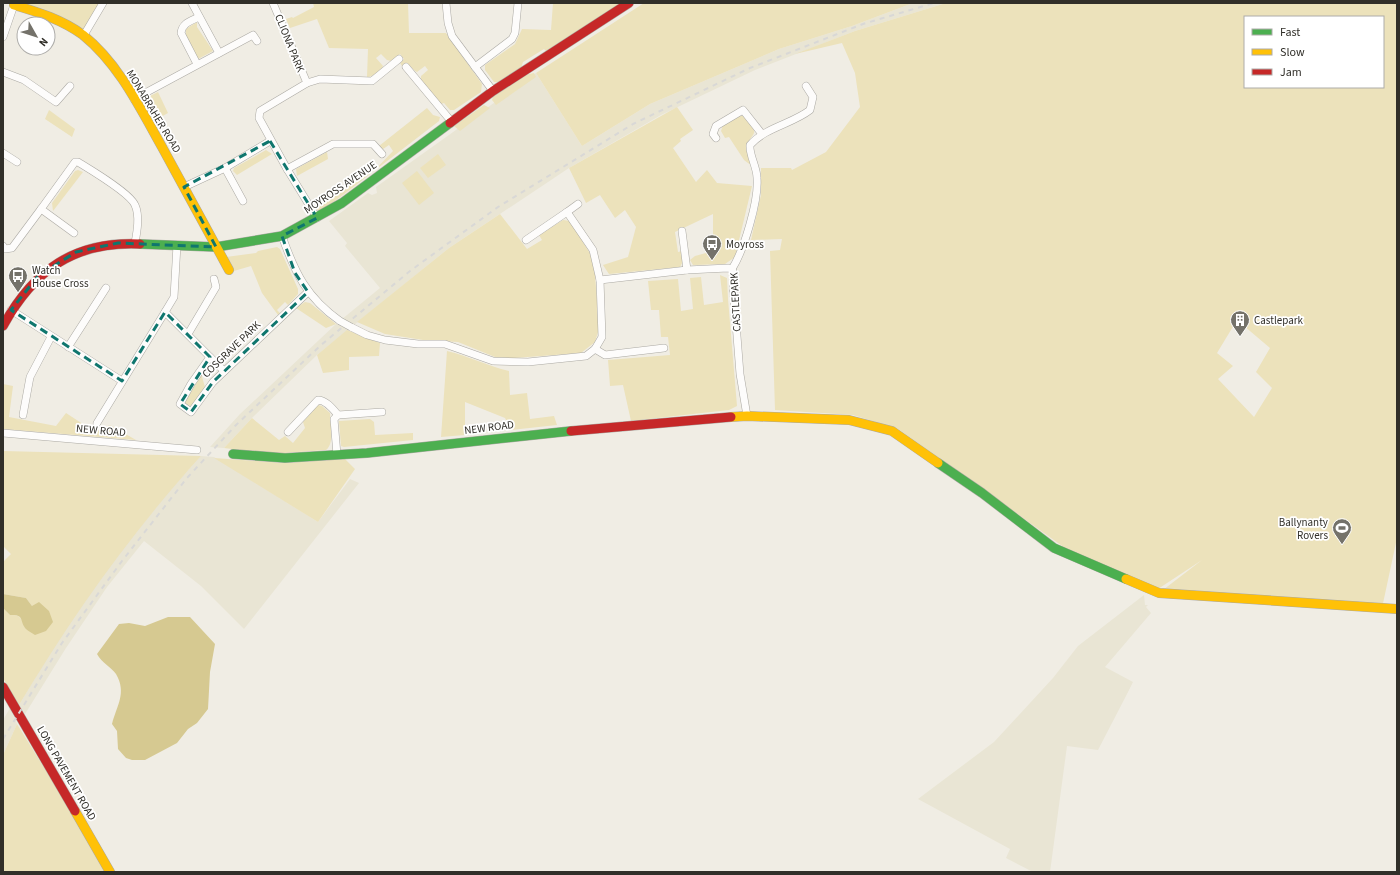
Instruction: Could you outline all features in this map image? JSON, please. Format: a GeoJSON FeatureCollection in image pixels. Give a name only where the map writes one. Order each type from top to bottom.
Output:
{"type":"FeatureCollection","features":[{"type":"Feature","properties":{"kind":"street"},"geometry":{"type":"LineString","coordinates":[[84,35],[103,3]]}},
{"type":"Feature","properties":{"kind":"street"},"geometry":{"type":"LineString","coordinates":[[192,3],[219,53]]}},
{"type":"Feature","properties":{"kind":"street","name":"CLIONA PARK"},"geometry":{"type":"LineString","coordinates":[[274,3],[307,83]]}},
{"type":"Feature","properties":{"kind":"street"},"geometry":{"type":"LineString","coordinates":[[446,3],[450,33],[493,91]]}},
{"type":"Feature","properties":{"kind":"street"},"geometry":{"type":"LineString","coordinates":[[475,67],[512,39],[515,33],[518,3]]}},
{"type":"Feature","properties":{"kind":"street","name":"MOYROSS AVENUE"},"geometry":{"type":"LineString","coordinates":[[3,326],[11,310],[27,288],[38,276],[65,256],[107,244],[135,243],[216,247],[282,236],[317,218],[342,203],[493,91],[629,3]]}},
{"type":"Feature","properties":{"kind":"street"},"geometry":{"type":"LineString","coordinates":[[3,36],[14,4]]}},
{"type":"Feature","properties":{"kind":"street","name":"MONABRAHER ROAD"},"geometry":{"type":"LineString","coordinates":[[14,4],[50,16],[84,35],[113,66],[134,99],[216,247]]}},
{"type":"Feature","properties":{"kind":"street"},"geometry":{"type":"LineString","coordinates":[[198,64],[181,33],[181,28],[185,24],[199,17]]}},
{"type":"Feature","properties":{"kind":"street"},"geometry":{"type":"LineString","coordinates":[[134,99],[253,35],[257,41]]}},
{"type":"Feature","properties":{"kind":"street","name":"CLIONA PARK"},"geometry":{"type":"LineString","coordinates":[[317,218],[270,141],[259,118],[260,111],[307,83],[320,79],[372,81],[399,59]]}},
{"type":"Feature","properties":{"kind":"street"},"geometry":{"type":"LineString","coordinates":[[406,67],[451,122]]}},
{"type":"Feature","properties":{"kind":"street"},"geometry":{"type":"LineString","coordinates":[[3,72],[24,80],[56,102],[70,86]]}},
{"type":"Feature","properties":{"kind":"street","name":"CASTLEPARK"},"geometry":{"type":"LineString","coordinates":[[747,416],[740,374],[733,285],[734,274],[732,269],[737,261],[747,235],[757,188],[756,166],[750,150],[750,145],[762,134],[798,118],[810,110],[813,96],[806,86]]}},
{"type":"Feature","properties":{"kind":"street"},"geometry":{"type":"LineString","coordinates":[[716,138],[713,134],[716,126],[743,110],[762,134]]}},
{"type":"Feature","properties":{"kind":"street"},"geometry":{"type":"LineString","coordinates":[[184,187],[225,168],[270,141]]}},
{"type":"Feature","properties":{"kind":"street"},"geometry":{"type":"LineString","coordinates":[[287,169],[333,144],[373,144],[382,154]]}},
{"type":"Feature","properties":{"kind":"street"},"geometry":{"type":"LineString","coordinates":[[3,153],[17,162]]}},
{"type":"Feature","properties":{"kind":"street"},"geometry":{"type":"LineString","coordinates":[[3,246],[5,249],[12,248],[75,162],[78,162],[122,192],[135,204],[137,215],[135,243]]}},
{"type":"Feature","properties":{"kind":"street"},"geometry":{"type":"LineString","coordinates":[[225,168],[243,201]]}},
{"type":"Feature","properties":{"kind":"street"},"geometry":{"type":"LineString","coordinates":[[526,240],[578,204]]}},
{"type":"Feature","properties":{"kind":"street"},"geometry":{"type":"LineString","coordinates":[[42,209],[74,233]]}},
{"type":"Feature","properties":{"kind":"street"},"geometry":{"type":"LineString","coordinates":[[282,236],[295,272],[308,292],[328,312],[351,328],[385,340],[418,344],[444,344],[493,361],[528,362],[586,356],[595,349],[602,336],[600,280],[592,250],[567,212]]}},
{"type":"Feature","properties":{"kind":"street"},"geometry":{"type":"LineString","coordinates":[[682,232],[688,270]]}},
{"type":"Feature","properties":{"kind":"street"},"geometry":{"type":"LineString","coordinates":[[98,423],[174,297],[177,245]]}},
{"type":"Feature","properties":{"kind":"street"},"geometry":{"type":"LineString","coordinates":[[216,247],[229,270]]}},
{"type":"Feature","properties":{"kind":"street"},"geometry":{"type":"LineString","coordinates":[[600,280],[688,270],[732,269]]}},
{"type":"Feature","properties":{"kind":"street"},"geometry":{"type":"LineString","coordinates":[[188,334],[216,287],[214,279]]}},
{"type":"Feature","properties":{"kind":"street"},"geometry":{"type":"LineString","coordinates":[[68,347],[106,288]]}},
{"type":"Feature","properties":{"kind":"street","name":"COSGRAVE PARK"},"geometry":{"type":"LineString","coordinates":[[210,357],[180,404],[182,407],[191,412],[194,410],[208,388],[224,371],[308,292]]}},
{"type":"Feature","properties":{"kind":"street"},"geometry":{"type":"LineString","coordinates":[[11,310],[122,381]]}},
{"type":"Feature","properties":{"kind":"street"},"geometry":{"type":"LineString","coordinates":[[165,312],[224,371]]}},
{"type":"Feature","properties":{"kind":"street"},"geometry":{"type":"LineString","coordinates":[[23,415],[32,372],[51,337]]}},
{"type":"Feature","properties":{"kind":"street"},"geometry":{"type":"LineString","coordinates":[[595,349],[605,354],[664,348]]}},
{"type":"Feature","properties":{"kind":"street"},"geometry":{"type":"LineString","coordinates":[[288,432],[318,400],[321,400],[332,407],[338,415]]}},
{"type":"Feature","properties":{"kind":"street"},"geometry":{"type":"LineString","coordinates":[[337,455],[334,419],[338,415],[382,412]]}},
{"type":"Feature","properties":{"kind":"street","name":"NEW ROAD"},"geometry":{"type":"LineString","coordinates":[[233,454],[284,458],[367,453],[512,436],[747,416],[849,420],[892,431],[982,493],[1054,548],[1159,593],[1397,609]]}},
{"type":"Feature","properties":{"kind":"street","name":"NEW ROAD"},"geometry":{"type":"LineString","coordinates":[[3,433],[198,450]]}},
{"type":"Feature","properties":{"kind":"street","name":"LONG PAVEMENT ROAD"},"geometry":{"type":"LineString","coordinates":[[3,687],[110,872]]}},
{"type":"Feature","properties":{"kind":"highlighted area"},"geometry":{"type":"Polygon","coordinates":[[[270,141],[317,218],[282,236],[295,273],[308,292],[213,382],[191,412],[180,404],[210,357],[165,312],[122,381],[11,310],[38,276],[76,252],[118,243],[216,247],[184,187],[270,141]]]}},
{"type":"Feature","properties":{"kind":"shaded area"},"geometry":{"type":"Polygon","coordinates":[[[24,3],[99,3],[88,24],[82,30],[56,18],[56,16],[52,16],[24,3]]]}},
{"type":"Feature","properties":{"kind":"shaded area"},"geometry":{"type":"Polygon","coordinates":[[[313,3],[408,3],[409,33],[446,33],[482,84],[481,92],[454,110],[450,110],[444,103],[441,104],[421,80],[421,76],[428,70],[425,66],[417,72],[407,63],[402,66],[400,63],[404,59],[400,54],[391,61],[387,60],[381,54],[376,58],[383,66],[382,68],[374,75],[367,77],[368,49],[329,48],[317,19],[290,28],[286,19],[293,18],[314,7],[313,3]]]}},
{"type":"Feature","properties":{"kind":"shaded area"},"geometry":{"type":"Polygon","coordinates":[[[553,3],[622,3],[546,51],[544,49],[523,62],[521,68],[498,82],[494,82],[485,70],[485,65],[515,44],[522,29],[551,30],[553,3]]]}},
{"type":"Feature","properties":{"kind":"shaded area"},"geometry":{"type":"Polygon","coordinates":[[[644,3],[913,3],[852,26],[779,49],[650,104],[582,146],[536,73],[644,3]]]}},
{"type":"Feature","properties":{"kind":"shaded area"},"geometry":{"type":"Polygon","coordinates":[[[913,3],[946,3],[855,31],[755,70],[661,115],[569,168],[449,248],[317,355],[252,418],[224,448],[210,447],[240,414],[336,324],[380,288],[345,246],[347,243],[329,221],[368,193],[372,195],[377,193],[376,187],[536,73],[582,146],[650,104],[779,49],[852,26],[913,3]]]}},
{"type":"Feature","properties":{"kind":"shaded area"},"geometry":{"type":"Polygon","coordinates":[[[946,3],[1397,3],[1397,538],[1382,608],[1159,593],[1202,560],[1158,589],[1065,548],[898,429],[853,415],[775,410],[770,251],[780,250],[782,239],[751,240],[761,195],[761,168],[791,168],[792,170],[826,152],[860,107],[855,73],[842,43],[795,54],[855,31],[946,3]],[[1237,320],[1217,353],[1233,366],[1218,379],[1254,417],[1272,388],[1256,372],[1270,348],[1237,320]]]}},
{"type":"Feature","properties":{"kind":"shaded area"},"geometry":{"type":"Polygon","coordinates":[[[197,22],[197,27],[213,51],[198,59],[186,36],[186,29],[197,22]]]}},
{"type":"Feature","properties":{"kind":"shaded area"},"geometry":{"type":"Polygon","coordinates":[[[534,73],[536,77],[496,105],[492,100],[493,97],[525,75],[534,73]]]}},
{"type":"Feature","properties":{"kind":"shaded area"},"geometry":{"type":"Polygon","coordinates":[[[158,92],[168,113],[152,122],[142,105],[142,100],[158,92]]]}},
{"type":"Feature","properties":{"kind":"shaded area"},"geometry":{"type":"Polygon","coordinates":[[[484,105],[490,108],[460,131],[454,126],[484,105]]]}},
{"type":"Feature","properties":{"kind":"shaded area"},"geometry":{"type":"Polygon","coordinates":[[[677,107],[693,130],[680,139],[681,141],[673,148],[696,182],[707,170],[717,183],[752,186],[735,257],[725,264],[693,265],[690,260],[695,256],[713,251],[713,214],[675,232],[678,252],[682,251],[683,261],[680,267],[609,274],[603,265],[628,257],[636,227],[625,210],[615,218],[600,195],[586,203],[569,168],[677,107]]]}},
{"type":"Feature","properties":{"kind":"shaded area"},"geometry":{"type":"Polygon","coordinates":[[[427,108],[433,115],[440,117],[439,121],[373,172],[393,151],[389,145],[383,149],[379,146],[427,108]]]}},
{"type":"Feature","properties":{"kind":"shaded area"},"geometry":{"type":"Polygon","coordinates":[[[49,110],[75,129],[72,137],[45,119],[49,110]]]}},
{"type":"Feature","properties":{"kind":"shaded area"},"geometry":{"type":"Polygon","coordinates":[[[737,116],[744,116],[754,131],[746,149],[752,166],[744,160],[729,137],[725,138],[721,131],[723,125],[737,116]]]}},
{"type":"Feature","properties":{"kind":"shaded area"},"geometry":{"type":"Polygon","coordinates":[[[266,150],[272,154],[237,175],[233,171],[234,168],[266,150]]]}},
{"type":"Feature","properties":{"kind":"shaded area"},"geometry":{"type":"Polygon","coordinates":[[[327,152],[328,159],[297,176],[296,169],[327,152]]]}},
{"type":"Feature","properties":{"kind":"shaded area"},"geometry":{"type":"Polygon","coordinates":[[[438,154],[446,165],[428,178],[420,168],[438,154]]]}},
{"type":"Feature","properties":{"kind":"shaded area"},"geometry":{"type":"Polygon","coordinates":[[[78,170],[83,172],[53,211],[52,203],[75,171],[78,170]]]}},
{"type":"Feature","properties":{"kind":"shaded area"},"geometry":{"type":"Polygon","coordinates":[[[417,171],[434,193],[419,205],[402,183],[417,171]]]}},
{"type":"Feature","properties":{"kind":"shaded area"},"geometry":{"type":"Polygon","coordinates":[[[372,172],[322,210],[317,210],[315,205],[372,172]]]}},
{"type":"Feature","properties":{"kind":"shaded area"},"geometry":{"type":"Polygon","coordinates":[[[500,214],[527,249],[542,240],[539,235],[563,220],[570,221],[591,255],[595,274],[599,329],[595,342],[581,353],[500,359],[458,342],[423,340],[385,334],[357,322],[449,248],[500,214]]]}},
{"type":"Feature","properties":{"kind":"shaded area"},"geometry":{"type":"Polygon","coordinates":[[[277,247],[280,249],[298,289],[298,294],[288,305],[285,302],[277,310],[280,313],[278,315],[262,293],[251,266],[234,271],[226,257],[256,253],[258,251],[277,247]]]}},
{"type":"Feature","properties":{"kind":"shaded area"},"geometry":{"type":"Polygon","coordinates":[[[720,275],[727,278],[737,406],[729,410],[631,421],[623,385],[610,386],[608,360],[670,355],[668,337],[661,337],[659,310],[651,310],[648,281],[678,279],[681,311],[693,309],[690,278],[701,277],[704,305],[723,302],[720,275]]]}},
{"type":"Feature","properties":{"kind":"shaded area"},"geometry":{"type":"Polygon","coordinates":[[[305,302],[310,303],[336,324],[326,328],[296,308],[305,302]]]}},
{"type":"Feature","properties":{"kind":"shaded area"},"geometry":{"type":"Polygon","coordinates":[[[347,330],[380,343],[379,356],[349,357],[349,370],[323,373],[317,355],[347,330]]]}},
{"type":"Feature","properties":{"kind":"shaded area"},"geometry":{"type":"Polygon","coordinates":[[[447,351],[509,371],[510,395],[527,393],[530,419],[554,416],[557,425],[511,430],[505,418],[465,402],[465,435],[441,437],[447,351]]]}},
{"type":"Feature","properties":{"kind":"shaded area"},"geometry":{"type":"Polygon","coordinates":[[[204,371],[202,377],[205,387],[192,407],[184,403],[204,371]]]}},
{"type":"Feature","properties":{"kind":"shaded area"},"geometry":{"type":"Polygon","coordinates":[[[3,384],[13,386],[9,417],[56,426],[66,413],[95,432],[110,425],[136,440],[3,429],[3,384]]]}},
{"type":"Feature","properties":{"kind":"shaded area"},"geometry":{"type":"Polygon","coordinates":[[[318,405],[322,406],[330,413],[331,438],[329,447],[326,450],[271,454],[224,448],[252,418],[279,440],[285,436],[293,443],[305,428],[303,422],[318,405]]]}},
{"type":"Feature","properties":{"kind":"shaded area"},"geometry":{"type":"Polygon","coordinates":[[[370,419],[374,422],[375,435],[413,433],[413,440],[344,447],[341,446],[339,421],[370,419]]]}},
{"type":"Feature","properties":{"kind":"shaded area"},"geometry":{"type":"Polygon","coordinates":[[[3,451],[201,456],[150,515],[81,607],[19,705],[3,678],[3,608],[10,615],[18,616],[23,622],[25,628],[32,606],[26,598],[3,594],[3,562],[11,554],[4,547],[3,537],[3,451]]]}},
{"type":"Feature","properties":{"kind":"shaded area"},"geometry":{"type":"Polygon","coordinates":[[[201,456],[214,457],[318,522],[350,479],[359,483],[244,629],[201,586],[144,541],[107,587],[66,648],[25,714],[19,705],[56,642],[112,562],[170,490],[201,456]]]}},
{"type":"Feature","properties":{"kind":"shaded area"},"geometry":{"type":"Polygon","coordinates":[[[214,458],[284,463],[345,459],[355,469],[318,522],[214,458]]]}},
{"type":"Feature","properties":{"kind":"shaded area"},"geometry":{"type":"Polygon","coordinates":[[[3,594],[26,598],[32,606],[39,602],[49,611],[53,622],[46,631],[35,635],[26,629],[20,617],[10,615],[3,608],[3,594]]]}},
{"type":"Feature","properties":{"kind":"shaded area"},"geometry":{"type":"Polygon","coordinates":[[[1144,595],[1145,605],[1148,605],[1146,607],[1151,613],[1105,667],[1133,682],[1127,694],[1098,750],[1067,746],[1050,872],[1033,872],[1006,858],[1010,849],[918,799],[994,742],[1053,678],[1078,646],[1144,595]]]}},
{"type":"Feature","properties":{"kind":"shaded area"},"geometry":{"type":"Polygon","coordinates":[[[168,617],[190,617],[215,644],[210,672],[208,709],[197,723],[188,729],[177,743],[145,760],[132,760],[126,758],[118,749],[117,731],[112,724],[120,699],[121,687],[116,674],[101,660],[97,654],[119,624],[129,623],[145,626],[168,617]]]}},
{"type":"Feature","properties":{"kind":"shaded area"},"geometry":{"type":"Polygon","coordinates":[[[10,708],[17,724],[3,755],[3,720],[10,708]]]}},
{"type":"Feature","properties":{"kind":"shaded area"},"geometry":{"type":"Polygon","coordinates":[[[17,724],[63,798],[105,872],[3,872],[3,755],[17,724]]]}},
{"type":"Feature","properties":{"kind":"railway"},"geometry":{"type":"LineString","coordinates":[[3,739],[62,643],[122,561],[187,478],[236,425],[321,345],[410,271],[498,207],[633,124],[750,68],[863,24],[934,3]]}},
{"type":"Feature","properties":{"kind":"traffic: fast"},"geometry":{"type":"LineString","coordinates":[[140,244],[216,247],[282,236],[342,203],[450,123]]}},
{"type":"Feature","properties":{"kind":"traffic: fast"},"geometry":{"type":"LineString","coordinates":[[233,454],[285,458],[367,453],[571,431]]}},
{"type":"Feature","properties":{"kind":"traffic: fast"},"geometry":{"type":"LineString","coordinates":[[938,463],[982,493],[1054,548],[1126,579]]}},
{"type":"Feature","properties":{"kind":"traffic: slow"},"geometry":{"type":"LineString","coordinates":[[14,3],[14,5],[50,17],[67,25],[83,35],[107,59],[128,87],[137,102],[229,270]]}},
{"type":"Feature","properties":{"kind":"traffic: slow"},"geometry":{"type":"LineString","coordinates":[[731,417],[747,416],[849,420],[892,431],[938,463]]}},
{"type":"Feature","properties":{"kind":"traffic: slow"},"geometry":{"type":"LineString","coordinates":[[1126,579],[1159,593],[1397,609]]}},
{"type":"Feature","properties":{"kind":"traffic: slow"},"geometry":{"type":"LineString","coordinates":[[75,811],[110,872]]}},
{"type":"Feature","properties":{"kind":"traffic: jam"},"geometry":{"type":"LineString","coordinates":[[450,123],[493,91],[629,3]]}},
{"type":"Feature","properties":{"kind":"traffic: jam"},"geometry":{"type":"LineString","coordinates":[[3,326],[15,306],[28,289],[58,263],[76,254],[95,248],[116,244],[140,244]]}},
{"type":"Feature","properties":{"kind":"traffic: jam"},"geometry":{"type":"LineString","coordinates":[[571,431],[731,417]]}},
{"type":"Feature","properties":{"kind":"traffic: jam"},"geometry":{"type":"LineString","coordinates":[[3,687],[75,811]]}},
{"type":"Feature","properties":{"kind":"place","name":"Moyross"},"geometry":{"type":"Point","coordinates":[712,261]}},
{"type":"Feature","properties":{"kind":"place","name":"Watch House Cross"},"geometry":{"type":"Point","coordinates":[18,293]}},
{"type":"Feature","properties":{"kind":"place","name":"Castlepark"},"geometry":{"type":"Point","coordinates":[1240,337]}},
{"type":"Feature","properties":{"kind":"place","name":"Ballynanty Rovers"},"geometry":{"type":"Point","coordinates":[1342,545]}}]}
